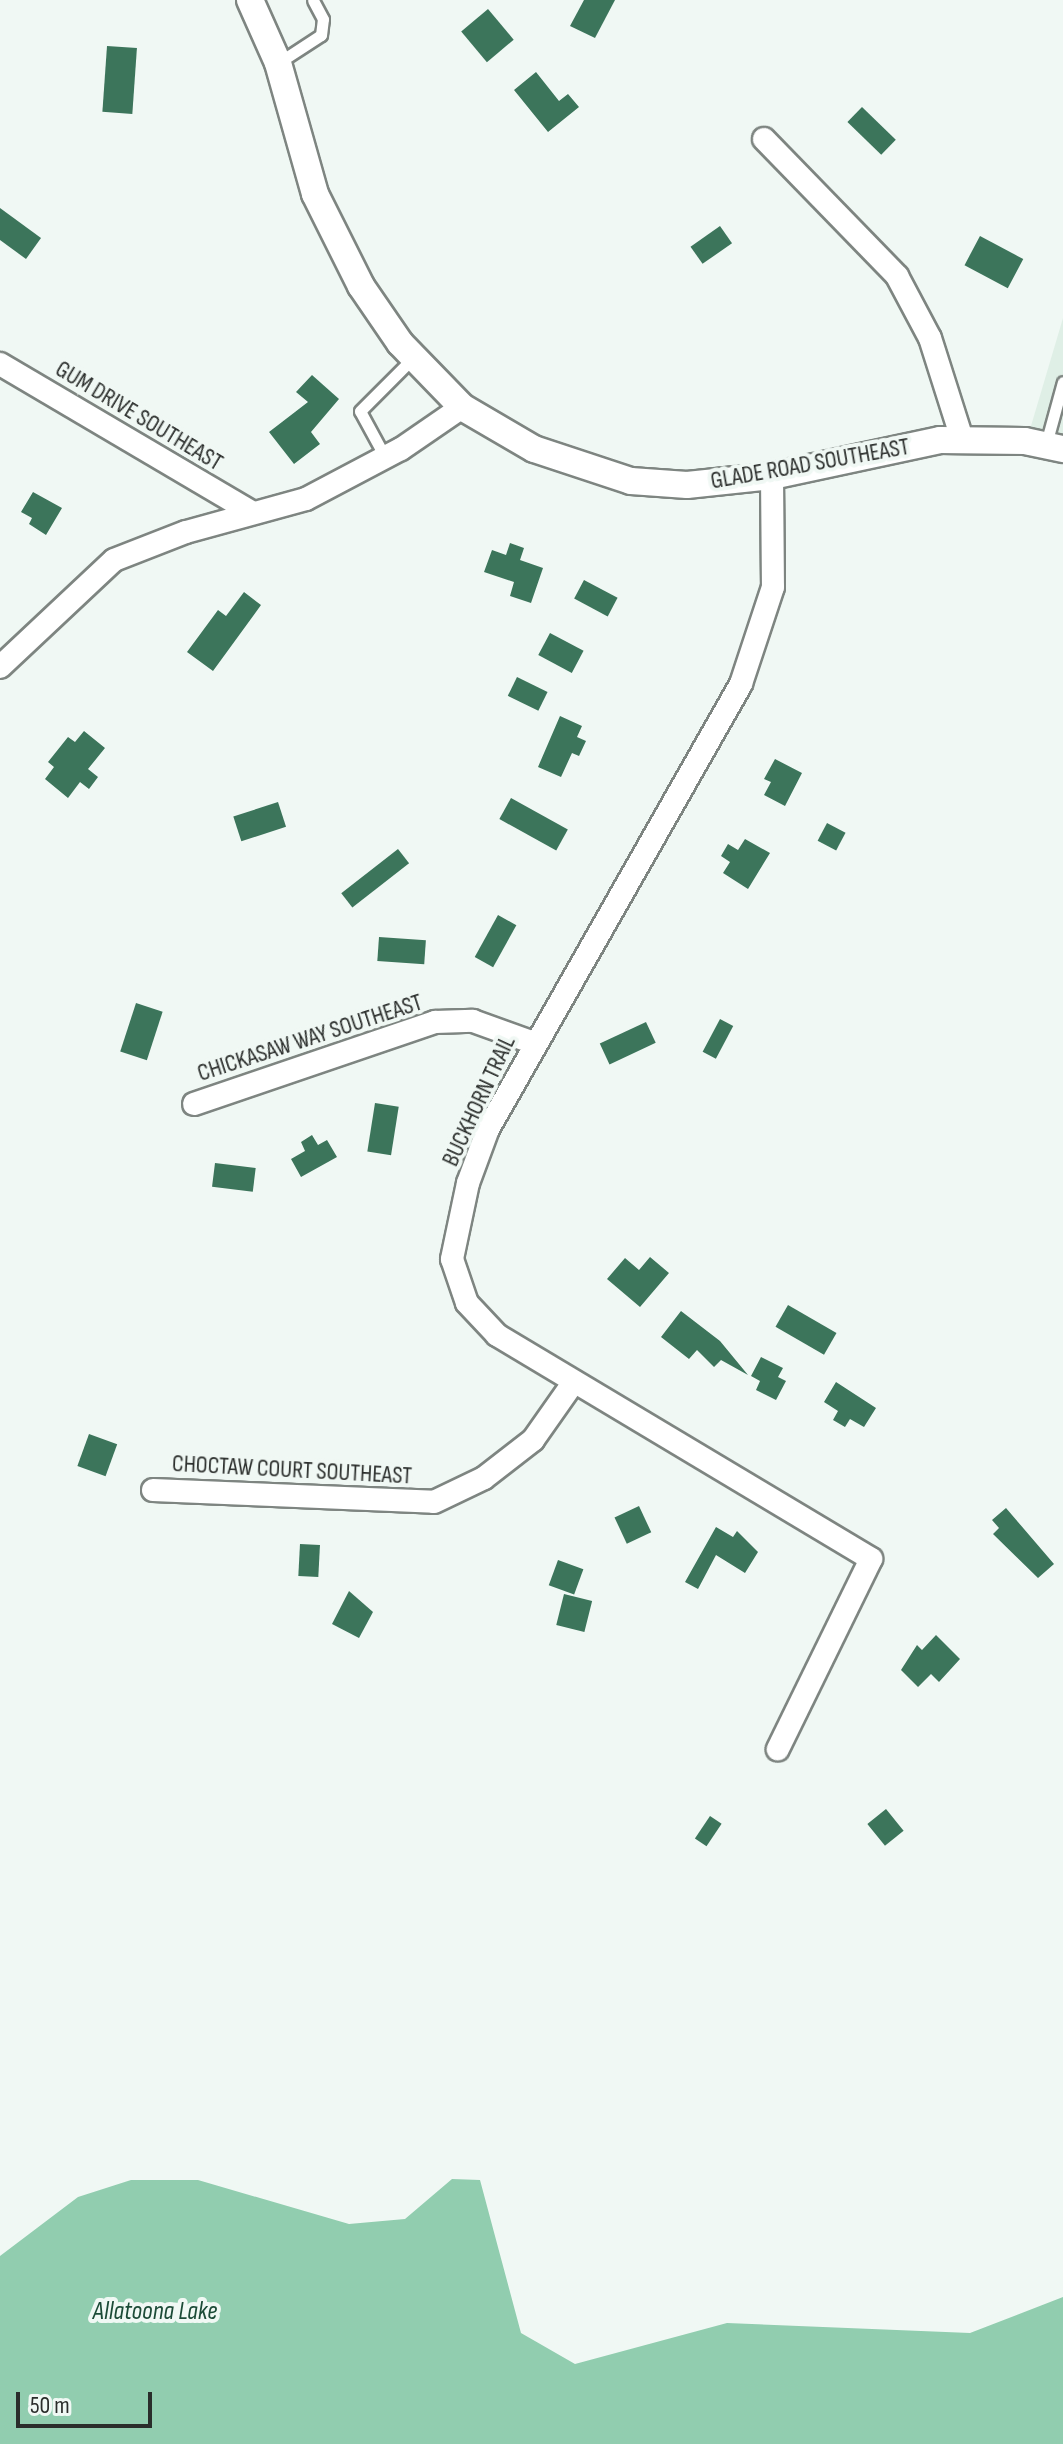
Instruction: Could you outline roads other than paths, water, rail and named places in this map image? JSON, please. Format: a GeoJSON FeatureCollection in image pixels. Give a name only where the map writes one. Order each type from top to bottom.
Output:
{"type":"FeatureCollection","features":[{"type":"Feature","properties":{"kind":"street","name":"GLADE ROAD SOUTHEAST"},"geometry":{"type":"LineString","coordinates":[[250,0],[278,63],[328,225],[361,286],[413,358],[462,407],[534,449],[631,481],[687,485],[772,476],[871,452],[962,439],[1055,446]]}},
{"type":"Feature","properties":{"kind":"street"},"geometry":{"type":"LineString","coordinates":[[764,139],[897,276],[930,338],[962,439]]}},
{"type":"Feature","properties":{"kind":"street","name":"GUM DRIVE SOUTHEAST"},"geometry":{"type":"LineString","coordinates":[[0,364],[251,512]]}},
{"type":"Feature","properties":{"kind":"street"},"geometry":{"type":"LineString","coordinates":[[0,667],[66,599],[114,560],[251,512],[306,499],[385,457],[462,407]]}},
{"type":"Feature","properties":{"kind":"street","name":"BUCKHORN TRAIL"},"geometry":{"type":"LineString","coordinates":[[772,476],[773,587],[741,684],[534,1043],[488,1129],[468,1183],[452,1259],[458,1284],[478,1318],[573,1383],[871,1559],[778,1749]]}},
{"type":"Feature","properties":{"kind":"street","name":"CHICKASAW WAY SOUTHEAST"},"geometry":{"type":"LineString","coordinates":[[194,1104],[435,1022],[473,1021],[534,1043]]}},
{"type":"Feature","properties":{"kind":"street","name":"CHOCTAW COURT SOUTHEAST"},"geometry":{"type":"LineString","coordinates":[[153,1490],[434,1502],[484,1478],[533,1440],[573,1383]]}},
{"type":"Feature","properties":{"kind":"lane"},"geometry":{"type":"LineString","coordinates":[[278,63],[321,35],[323,19],[313,0]]}},
{"type":"Feature","properties":{"kind":"lane"},"geometry":{"type":"LineString","coordinates":[[385,457],[360,411],[413,358]]}},
{"type":"Feature","properties":{"kind":"lane"},"geometry":{"type":"LineString","coordinates":[[1055,446],[1063,382]]}},
{"type":"Feature","properties":{"kind":"water","name":"Allatoona Lake"},"geometry":{"type":"Polygon","coordinates":[[[452,2179],[480,2180],[521,2333],[575,2364],[727,2323],[970,2333],[1063,2297],[1063,2444],[0,2444],[0,2256],[78,2197],[131,2180],[198,2180],[349,2224],[405,2219],[452,2179]]]}}]}
